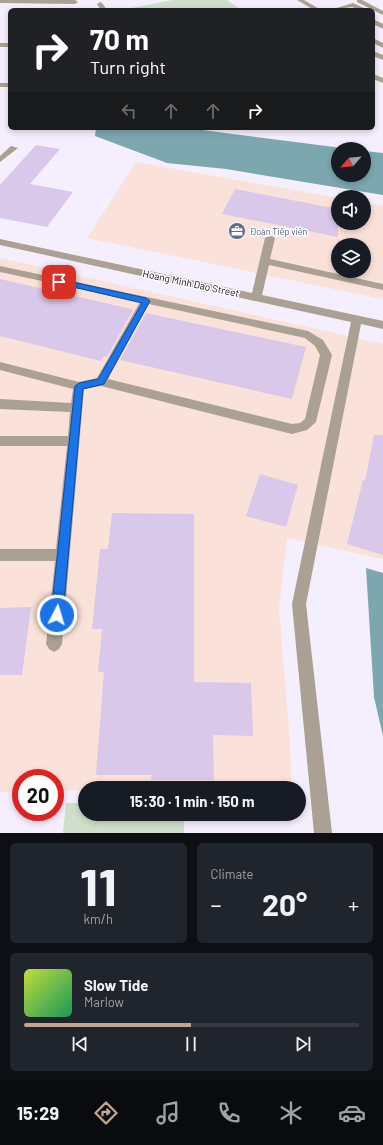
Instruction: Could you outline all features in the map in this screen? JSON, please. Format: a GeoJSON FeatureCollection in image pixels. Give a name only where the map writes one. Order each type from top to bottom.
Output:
{"type":"FeatureCollection","features":[{"type":"Feature","properties":{"kind":"street"},"geometry":{"type":"LineString","coordinates":[[300,0],[314,8]]}},
{"type":"Feature","properties":{"kind":"street"},"geometry":{"type":"LineString","coordinates":[[357,0],[369,8]]}},
{"type":"Feature","properties":{"kind":"street"},"geometry":{"type":"LineString","coordinates":[[375,12],[376,0]]}},
{"type":"Feature","properties":{"kind":"street"},"geometry":{"type":"LineString","coordinates":[[0,1],[75,2]]}},
{"type":"Feature","properties":{"kind":"street"},"geometry":{"type":"LineString","coordinates":[[100,4],[103,8]]}},
{"type":"Feature","properties":{"kind":"street"},"geometry":{"type":"LineString","coordinates":[[341,8],[354,5],[361,8]]}},
{"type":"Feature","properties":{"kind":"street"},"geometry":{"type":"LineString","coordinates":[[375,12],[383,13]]}},
{"type":"Feature","properties":{"kind":"street"},"geometry":{"type":"LineString","coordinates":[[375,12],[383,19]]}},
{"type":"Feature","properties":{"kind":"street"},"geometry":{"type":"LineString","coordinates":[[0,160],[14,148]]}},
{"type":"Feature","properties":{"kind":"street"},"geometry":{"type":"LineString","coordinates":[[256,297],[270,238]]}},
{"type":"Feature","properties":{"kind":"street","name":"Hoang Minh Dao Street"},"geometry":{"type":"LineString","coordinates":[[0,242],[358,318],[383,325]]}},
{"type":"Feature","properties":{"kind":"street"},"geometry":{"type":"LineString","coordinates":[[265,261],[383,287]]}},
{"type":"Feature","properties":{"kind":"street"},"geometry":{"type":"LineString","coordinates":[[0,269],[308,335],[314,338],[324,350],[326,355],[310,422],[303,427],[292,429],[101,382],[79,386],[0,366]]}},
{"type":"Feature","properties":{"kind":"street"},"geometry":{"type":"LineString","coordinates":[[101,382],[146,301]]}},
{"type":"Feature","properties":{"kind":"street"},"geometry":{"type":"LineString","coordinates":[[323,833],[299,604],[358,318]]}},
{"type":"Feature","properties":{"kind":"street"},"geometry":{"type":"LineString","coordinates":[[54,644],[79,386]]}},
{"type":"Feature","properties":{"kind":"street"},"geometry":{"type":"LineString","coordinates":[[0,404],[77,408]]}},
{"type":"Feature","properties":{"kind":"street"},"geometry":{"type":"LineString","coordinates":[[0,441],[74,441]]}},
{"type":"Feature","properties":{"kind":"street"},"geometry":{"type":"LineString","coordinates":[[0,555],[63,556]]}},
{"type":"Feature","properties":{"kind":"shaded area","name":"Đoàn Tiếp viên"},"geometry":{"type":"Polygon","coordinates":[[[136,162],[331,197],[331,230],[371,230],[371,203],[383,206],[383,299],[87,238],[136,162]]]}},
{"type":"Feature","properties":{"kind":"shaded area"},"geometry":{"type":"Polygon","coordinates":[[[0,258],[383,344],[383,559],[287,538],[279,608],[292,781],[78,781],[78,790],[64,791],[64,769],[12,769],[12,791],[0,792],[0,258]]]}},
{"type":"Feature","properties":{"kind":"green space"},"geometry":{"type":"Polygon","coordinates":[[[172,0],[227,0],[238,8],[132,8],[172,0]]]}},
{"type":"Feature","properties":{"kind":"green space"},"geometry":{"type":"Polygon","coordinates":[[[66,803],[78,803],[78,821],[184,821],[184,833],[63,833],[66,803]]]}},
{"type":"Feature","properties":{"kind":"water"},"geometry":{"type":"Polygon","coordinates":[[[96,130],[203,130],[331,147],[331,182],[371,182],[371,152],[383,153],[383,195],[371,193],[371,190],[353,190],[226,169],[167,163],[95,136],[96,130]]]}},
{"type":"Feature","properties":{"kind":"water"},"geometry":{"type":"Polygon","coordinates":[[[366,568],[383,573],[383,736],[374,697],[366,568]]]}},
{"type":"Feature","properties":{"kind":"building"},"geometry":{"type":"Polygon","coordinates":[[[36,145],[60,149],[30,184],[73,192],[47,227],[0,218],[0,185],[36,145]]]}},
{"type":"Feature","properties":{"kind":"building"},"geometry":{"type":"Polygon","coordinates":[[[235,189],[331,208],[331,230],[338,230],[338,237],[222,214],[235,189]]]}},
{"type":"Feature","properties":{"kind":"building"},"geometry":{"type":"Polygon","coordinates":[[[0,279],[133,310],[107,357],[104,356],[101,361],[0,336],[0,279]]]}},
{"type":"Feature","properties":{"kind":"building"},"geometry":{"type":"Polygon","coordinates":[[[146,313],[306,347],[292,399],[120,360],[146,313]]]}},
{"type":"Feature","properties":{"kind":"building"},"geometry":{"type":"Polygon","coordinates":[[[374,435],[383,435],[383,555],[347,544],[363,480],[365,481],[374,435]]]}},
{"type":"Feature","properties":{"kind":"building"},"geometry":{"type":"Polygon","coordinates":[[[260,474],[298,485],[286,527],[246,516],[260,474]]]}},
{"type":"Feature","properties":{"kind":"building"},"geometry":{"type":"Polygon","coordinates":[[[112,513],[194,514],[194,682],[251,683],[253,736],[213,735],[214,780],[151,780],[152,775],[96,775],[104,672],[98,672],[102,629],[92,629],[100,549],[108,549],[112,513]]]}},
{"type":"Feature","properties":{"kind":"building"},"geometry":{"type":"Polygon","coordinates":[[[31,607],[22,675],[0,675],[0,608],[31,607]]]}},
{"type":"Feature","properties":{"kind":"place","name":"Đoàn Tiếp viên"},"geometry":{"type":"Point","coordinates":[237,231]}},
{"type":"Feature","properties":{"kind":"route"},"geometry":{"type":"LineString","coordinates":[[57,615],[79,386],[101,382],[146,301],[59,282]]}}]}
